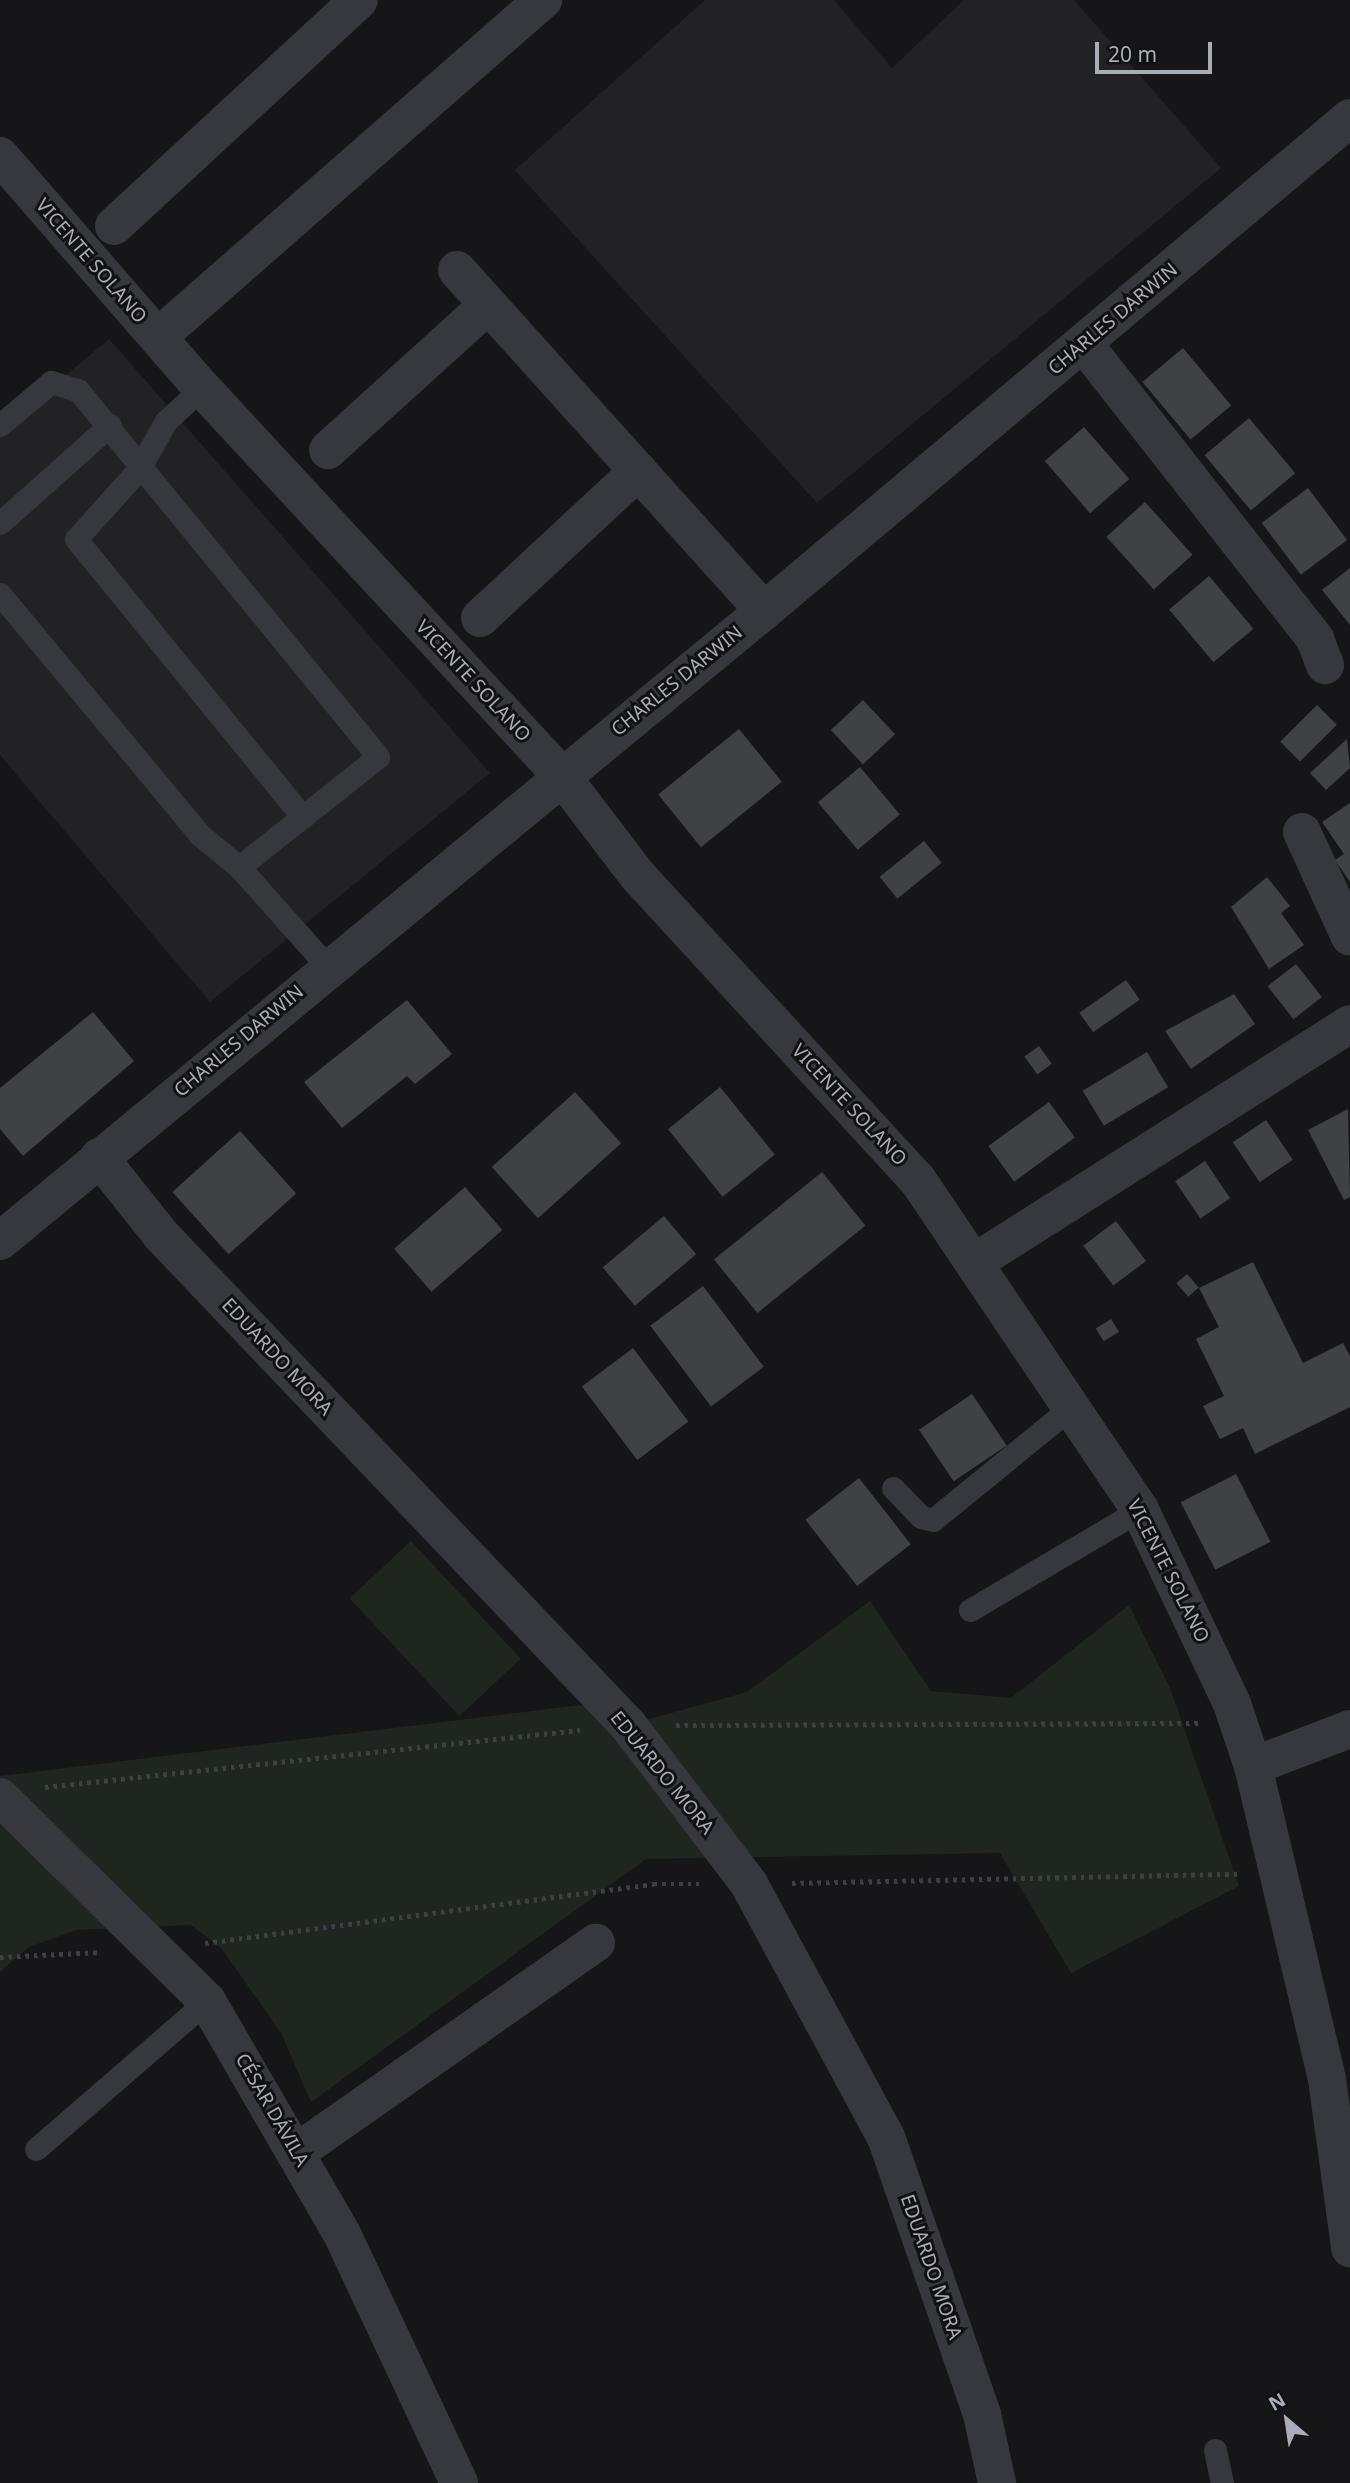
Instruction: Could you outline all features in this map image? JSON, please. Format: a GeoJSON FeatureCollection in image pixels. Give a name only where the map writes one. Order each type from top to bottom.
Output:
{"type":"FeatureCollection","features":[{"type":"Feature","properties":{"kind":"street"},"geometry":{"type":"LineString","coordinates":[[114,226],[359,0]]}},
{"type":"Feature","properties":{"kind":"street"},"geometry":{"type":"LineString","coordinates":[[158,337],[543,0]]}},
{"type":"Feature","properties":{"kind":"street","name":"CHARLES DARWIN"},"geometry":{"type":"LineString","coordinates":[[0,1241],[560,774],[764,611],[1350,118]]}},
{"type":"Feature","properties":{"kind":"street","name":"VICENTE SOLANO"},"geometry":{"type":"LineString","coordinates":[[0,156],[202,388],[560,774],[638,876],[917,1179],[1073,1406],[1140,1510],[1232,1704],[1253,1766],[1339,2076],[1350,2248]]}},
{"type":"Feature","properties":{"kind":"street"},"geometry":{"type":"LineString","coordinates":[[457,270],[764,611]]}},
{"type":"Feature","properties":{"kind":"street"},"geometry":{"type":"LineString","coordinates":[[328,450],[488,305]]}},
{"type":"Feature","properties":{"kind":"street"},"geometry":{"type":"LineString","coordinates":[[1084,344],[1315,639],[1325,666]]}},
{"type":"Feature","properties":{"kind":"street"},"geometry":{"type":"LineString","coordinates":[[480,618],[638,471]]}},
{"type":"Feature","properties":{"kind":"street"},"geometry":{"type":"LineString","coordinates":[[1302,832],[1350,937]]}},
{"type":"Feature","properties":{"kind":"street"},"geometry":{"type":"LineString","coordinates":[[975,1262],[1350,1024]]}},
{"type":"Feature","properties":{"kind":"street","name":"EDUARDO MORA"},"geometry":{"type":"LineString","coordinates":[[99,1157],[161,1235],[628,1725],[750,1884],[886,2137],[982,2414],[997,2483]]}},
{"type":"Feature","properties":{"kind":"street"},"geometry":{"type":"LineString","coordinates":[[1253,1766],[1350,1729]]}},
{"type":"Feature","properties":{"kind":"street","name":"CÉSAR DÁVILA"},"geometry":{"type":"LineString","coordinates":[[0,1797],[207,2001],[297,2152],[459,2483]]}},
{"type":"Feature","properties":{"kind":"street"},"geometry":{"type":"LineString","coordinates":[[297,2152],[596,1943]]}},
{"type":"Feature","properties":{"kind":"lane"},"geometry":{"type":"LineString","coordinates":[[0,425],[51,382],[78,390],[110,425],[139,469],[378,757],[239,867]]}},
{"type":"Feature","properties":{"kind":"lane"},"geometry":{"type":"LineString","coordinates":[[202,388],[166,421],[139,469],[76,539],[303,817]]}},
{"type":"Feature","properties":{"kind":"lane"},"geometry":{"type":"LineString","coordinates":[[0,523],[110,425]]}},
{"type":"Feature","properties":{"kind":"lane"},"geometry":{"type":"LineString","coordinates":[[0,594],[200,835],[239,867],[328,967]]}},
{"type":"Feature","properties":{"kind":"lane"},"geometry":{"type":"LineString","coordinates":[[893,1488],[921,1517],[933,1520],[1073,1406]]}},
{"type":"Feature","properties":{"kind":"lane"},"geometry":{"type":"LineString","coordinates":[[970,1610],[1140,1510]]}},
{"type":"Feature","properties":{"kind":"lane"},"geometry":{"type":"LineString","coordinates":[[36,2149],[207,2001]]}},
{"type":"Feature","properties":{"kind":"lane"},"geometry":{"type":"LineString","coordinates":[[1215,2450],[1222,2483]]}},
{"type":"Feature","properties":{"kind":"path"},"geometry":{"type":"LineString","coordinates":[[0,1956],[153,1950],[654,1884],[1281,1873]]}},
{"type":"Feature","properties":{"kind":"shaded area"},"geometry":{"type":"Polygon","coordinates":[[[705,0],[834,0],[892,68],[964,0],[1074,0],[1221,168],[817,503],[515,170],[705,0]]]}},
{"type":"Feature","properties":{"kind":"shaded area"},"geometry":{"type":"Polygon","coordinates":[[[109,339],[490,773],[210,1002],[0,755],[0,431],[109,339]]]}},
{"type":"Feature","properties":{"kind":"shaded area"},"geometry":{"type":"Polygon","coordinates":[[[411,1541],[521,1659],[459,1716],[350,1598],[411,1541]]]}},
{"type":"Feature","properties":{"kind":"shaded area"},"geometry":{"type":"Polygon","coordinates":[[[870,1601],[931,1691],[1011,1698],[1129,1605],[1170,1688],[1239,1886],[1071,1973],[1000,1853],[646,1859],[311,2102],[281,2033],[222,1949],[191,1925],[76,1930],[29,1947],[0,1972],[0,1776],[581,1705],[628,1725],[747,1692],[870,1601]]]}},
{"type":"Feature","properties":{"kind":"building"},"geometry":{"type":"Polygon","coordinates":[[[1183,348],[1231,405],[1191,440],[1142,382],[1183,348]]]}},
{"type":"Feature","properties":{"kind":"building"},"geometry":{"type":"Polygon","coordinates":[[[1249,418],[1295,473],[1251,510],[1205,455],[1249,418]]]}},
{"type":"Feature","properties":{"kind":"building"},"geometry":{"type":"Polygon","coordinates":[[[1084,427],[1129,479],[1090,513],[1045,461],[1084,427]]]}},
{"type":"Feature","properties":{"kind":"building"},"geometry":{"type":"Polygon","coordinates":[[[1308,488],[1347,540],[1301,575],[1262,523],[1308,488]]]}},
{"type":"Feature","properties":{"kind":"building"},"geometry":{"type":"Polygon","coordinates":[[[1145,502],[1193,555],[1154,590],[1106,537],[1145,502]]]}},
{"type":"Feature","properties":{"kind":"building"},"geometry":{"type":"Polygon","coordinates":[[[1350,568],[1350,625],[1322,590],[1350,568]]]}},
{"type":"Feature","properties":{"kind":"building"},"geometry":{"type":"Polygon","coordinates":[[[1209,576],[1253,629],[1214,662],[1169,609],[1209,576]]]}},
{"type":"Feature","properties":{"kind":"building"},"geometry":{"type":"Polygon","coordinates":[[[863,700],[895,734],[863,764],[831,730],[863,700]]]}},
{"type":"Feature","properties":{"kind":"building"},"geometry":{"type":"Polygon","coordinates":[[[1317,705],[1337,725],[1300,762],[1280,742],[1317,705]]]}},
{"type":"Feature","properties":{"kind":"building"},"geometry":{"type":"Polygon","coordinates":[[[739,729],[782,782],[701,847],[658,794],[739,729]]]}},
{"type":"Feature","properties":{"kind":"building"},"geometry":{"type":"Polygon","coordinates":[[[1347,739],[1350,768],[1326,790],[1310,773],[1347,739]]]}},
{"type":"Feature","properties":{"kind":"building"},"geometry":{"type":"Polygon","coordinates":[[[860,767],[900,814],[858,850],[818,802],[860,767]]]}},
{"type":"Feature","properties":{"kind":"building"},"geometry":{"type":"Polygon","coordinates":[[[1350,803],[1350,882],[1335,860],[1344,854],[1322,822],[1350,803]]]}},
{"type":"Feature","properties":{"kind":"building"},"geometry":{"type":"Polygon","coordinates":[[[924,841],[942,863],[897,899],[880,877],[924,841]]]}},
{"type":"Feature","properties":{"kind":"building"},"geometry":{"type":"Polygon","coordinates":[[[1267,877],[1290,906],[1281,913],[1304,945],[1269,969],[1231,907],[1267,877]]]}},
{"type":"Feature","properties":{"kind":"building"},"geometry":{"type":"Polygon","coordinates":[[[1296,964],[1322,997],[1293,1019],[1268,986],[1296,964]]]}},
{"type":"Feature","properties":{"kind":"building"},"geometry":{"type":"Polygon","coordinates":[[[1126,980],[1140,1000],[1093,1032],[1079,1013],[1126,980]]]}},
{"type":"Feature","properties":{"kind":"building"},"geometry":{"type":"Polygon","coordinates":[[[1234,994],[1255,1024],[1191,1069],[1165,1031],[1234,994]]]}},
{"type":"Feature","properties":{"kind":"building"},"geometry":{"type":"Polygon","coordinates":[[[407,1000],[452,1054],[415,1084],[407,1076],[342,1128],[304,1082],[407,1000]]]}},
{"type":"Feature","properties":{"kind":"building"},"geometry":{"type":"Polygon","coordinates":[[[93,1012],[134,1061],[23,1156],[0,1129],[0,1088],[93,1012]]]}},
{"type":"Feature","properties":{"kind":"building"},"geometry":{"type":"Polygon","coordinates":[[[1039,1046],[1052,1064],[1037,1074],[1024,1057],[1039,1046]]]}},
{"type":"Feature","properties":{"kind":"building"},"geometry":{"type":"Polygon","coordinates":[[[1147,1052],[1168,1087],[1104,1126],[1083,1091],[1147,1052]]]}},
{"type":"Feature","properties":{"kind":"building"},"geometry":{"type":"Polygon","coordinates":[[[720,1087],[775,1155],[723,1197],[668,1129],[720,1087]]]}},
{"type":"Feature","properties":{"kind":"building"},"geometry":{"type":"Polygon","coordinates":[[[575,1092],[621,1143],[538,1218],[492,1167],[575,1092]]]}},
{"type":"Feature","properties":{"kind":"building"},"geometry":{"type":"Polygon","coordinates":[[[1049,1102],[1075,1138],[1014,1182],[988,1146],[1049,1102]]]}},
{"type":"Feature","properties":{"kind":"building"},"geometry":{"type":"Polygon","coordinates":[[[1348,1109],[1350,1197],[1344,1200],[1308,1130],[1348,1109]]]}},
{"type":"Feature","properties":{"kind":"building"},"geometry":{"type":"Polygon","coordinates":[[[1266,1120],[1293,1160],[1260,1182],[1233,1142],[1266,1120]]]}},
{"type":"Feature","properties":{"kind":"building"},"geometry":{"type":"Polygon","coordinates":[[[240,1131],[296,1193],[229,1254],[172,1192],[240,1131]]]}},
{"type":"Feature","properties":{"kind":"building"},"geometry":{"type":"Polygon","coordinates":[[[1205,1161],[1230,1198],[1200,1218],[1175,1181],[1205,1161]]]}},
{"type":"Feature","properties":{"kind":"building"},"geometry":{"type":"Polygon","coordinates":[[[822,1172],[865,1226],[757,1313],[714,1259],[822,1172]]]}},
{"type":"Feature","properties":{"kind":"building"},"geometry":{"type":"Polygon","coordinates":[[[465,1187],[502,1230],[431,1292],[394,1249],[465,1187]]]}},
{"type":"Feature","properties":{"kind":"building"},"geometry":{"type":"Polygon","coordinates":[[[664,1216],[696,1254],[635,1306],[603,1267],[664,1216]]]}},
{"type":"Feature","properties":{"kind":"building"},"geometry":{"type":"Polygon","coordinates":[[[1116,1221],[1146,1261],[1113,1286],[1083,1246],[1116,1221]]]}},
{"type":"Feature","properties":{"kind":"building"},"geometry":{"type":"Polygon","coordinates":[[[1253,1262],[1303,1363],[1343,1343],[1350,1356],[1350,1407],[1255,1454],[1243,1428],[1220,1439],[1203,1406],[1224,1396],[1196,1339],[1219,1327],[1199,1288],[1253,1262]]]}},
{"type":"Feature","properties":{"kind":"building"},"geometry":{"type":"Polygon","coordinates":[[[1187,1274],[1199,1288],[1188,1297],[1176,1283],[1187,1274]]]}},
{"type":"Feature","properties":{"kind":"building"},"geometry":{"type":"Polygon","coordinates":[[[703,1286],[764,1367],[711,1406],[650,1326],[703,1286]]]}},
{"type":"Feature","properties":{"kind":"building"},"geometry":{"type":"Polygon","coordinates":[[[1111,1319],[1119,1332],[1104,1341],[1096,1329],[1111,1319]]]}},
{"type":"Feature","properties":{"kind":"building"},"geometry":{"type":"Polygon","coordinates":[[[633,1348],[688,1421],[637,1460],[582,1387],[633,1348]]]}},
{"type":"Feature","properties":{"kind":"building"},"geometry":{"type":"Polygon","coordinates":[[[972,1394],[1007,1445],[954,1481],[919,1430],[972,1394]]]}},
{"type":"Feature","properties":{"kind":"building"},"geometry":{"type":"Polygon","coordinates":[[[1236,1474],[1271,1542],[1215,1570],[1181,1502],[1236,1474]]]}},
{"type":"Feature","properties":{"kind":"building"},"geometry":{"type":"Polygon","coordinates":[[[859,1478],[911,1544],[857,1586],[805,1520],[859,1478]]]}}]}
